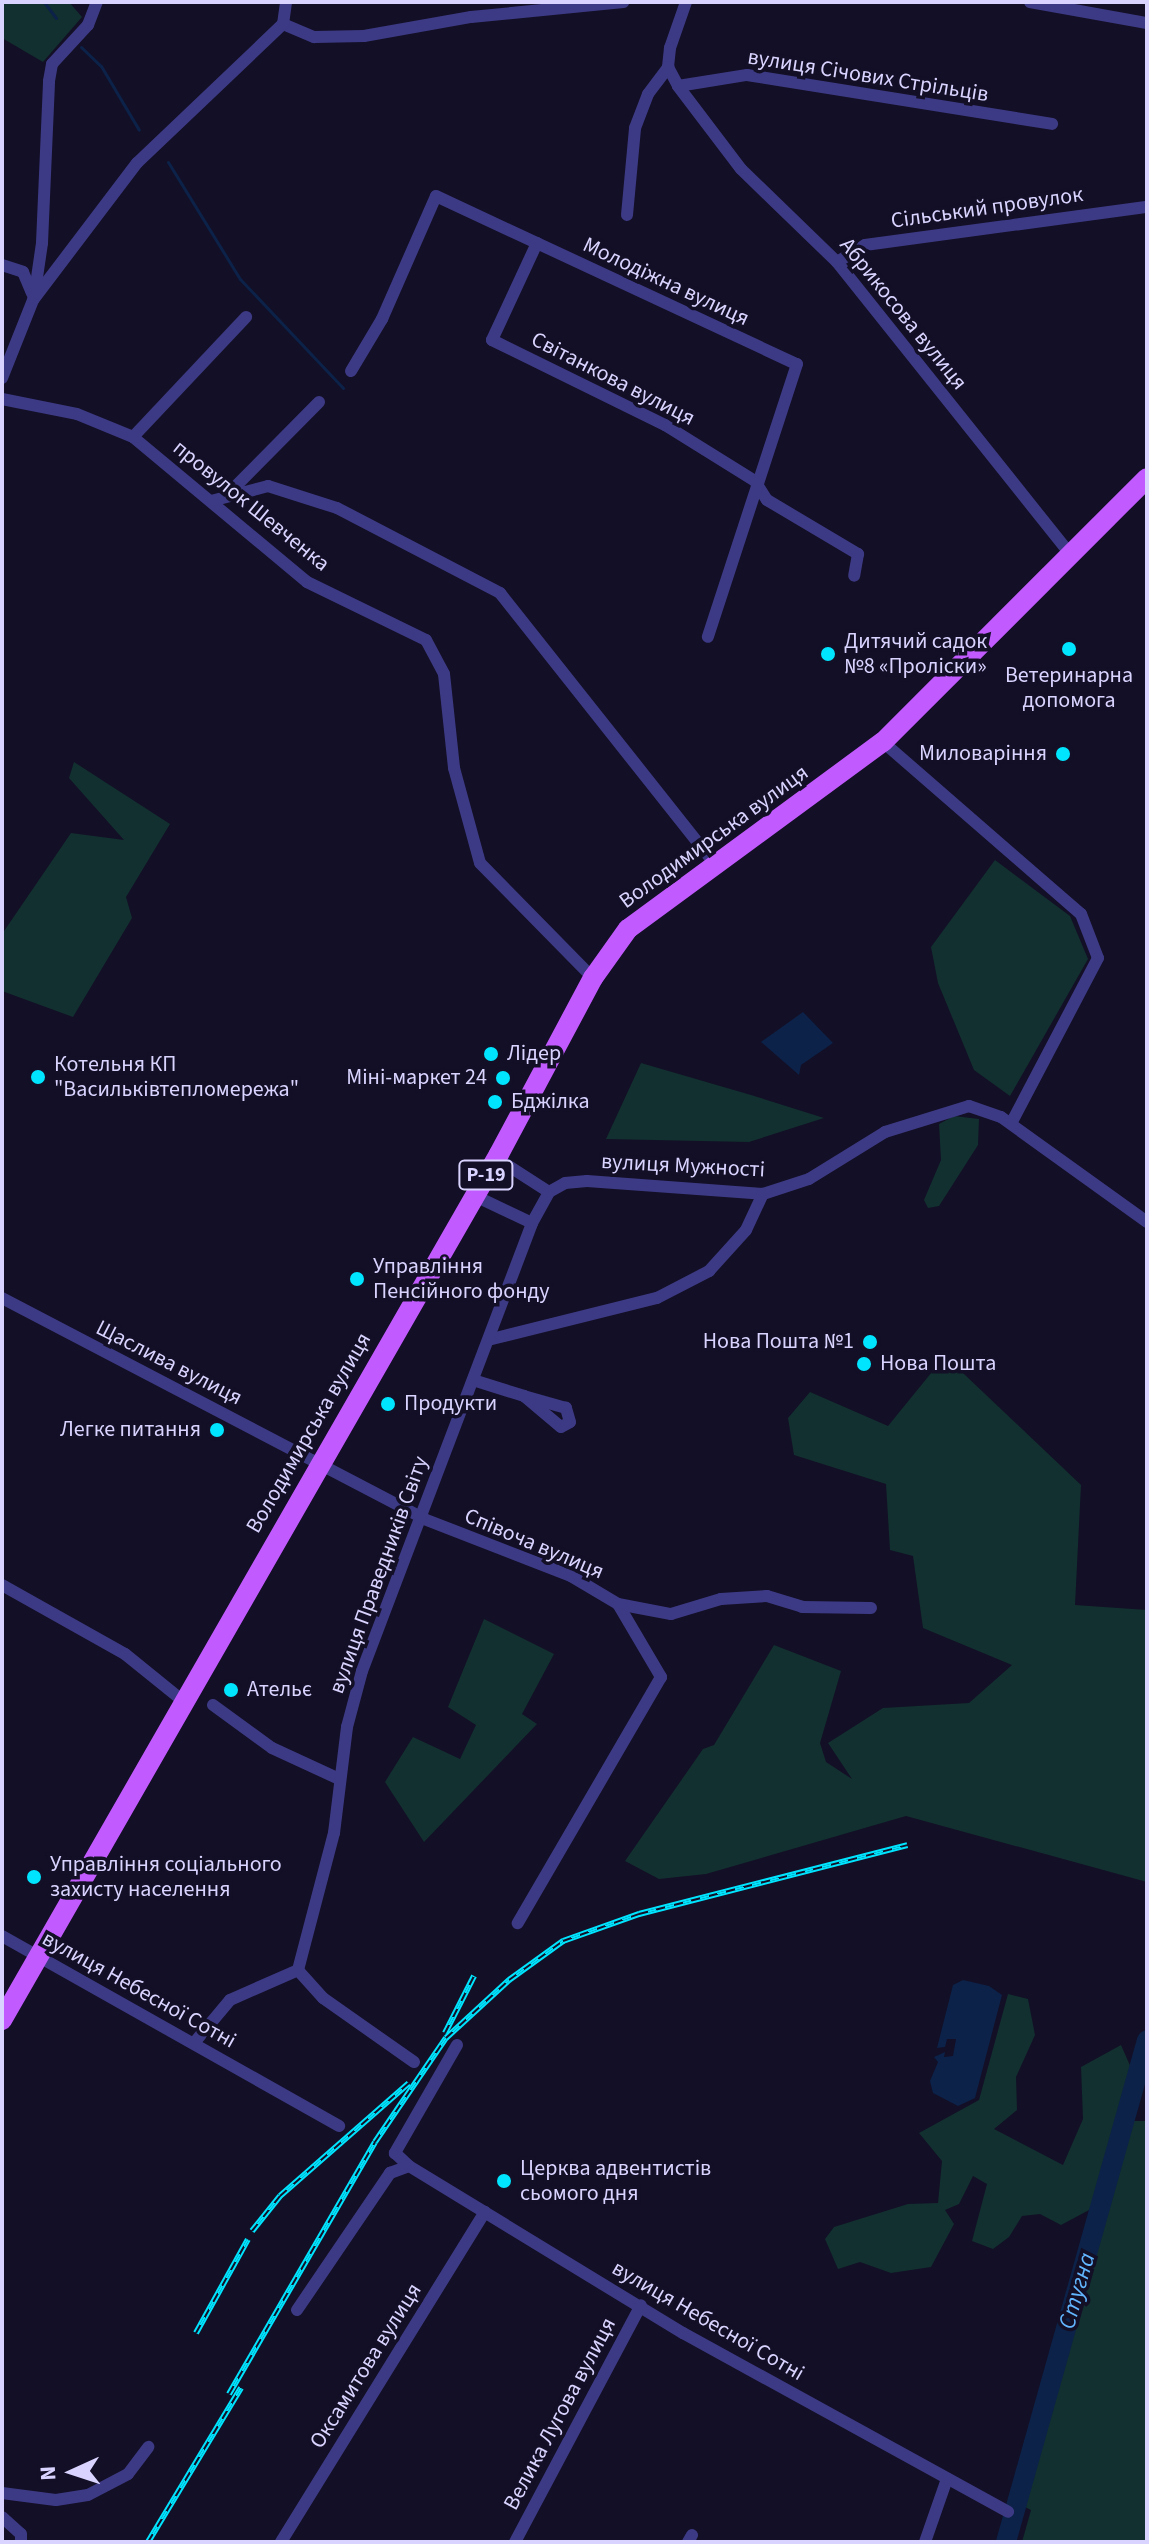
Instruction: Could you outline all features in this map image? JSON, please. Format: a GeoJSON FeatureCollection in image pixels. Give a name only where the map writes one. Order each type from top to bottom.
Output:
{"type":"FeatureCollection","features":[{"type":"Feature","properties":{"kind":"main road","name":"Володимирська вулиця"},"geometry":{"type":"LineString","coordinates":[[2,2020],[496,1158],[593,978],[628,929],[883,742],[1147,478]]}},
{"type":"Feature","properties":{"kind":"street"},"geometry":{"type":"LineString","coordinates":[[33,300],[137,163],[283,24],[286,2]]}},
{"type":"Feature","properties":{"kind":"street"},"geometry":{"type":"LineString","coordinates":[[283,24],[314,37],[364,36],[471,17],[623,2]]}},
{"type":"Feature","properties":{"kind":"street"},"geometry":{"type":"LineString","coordinates":[[627,215],[635,128],[648,94],[668,67],[686,2]]}},
{"type":"Feature","properties":{"kind":"street"},"geometry":{"type":"LineString","coordinates":[[1030,2],[1147,23]]}},
{"type":"Feature","properties":{"kind":"street"},"geometry":{"type":"LineString","coordinates":[[2,378],[33,300],[42,243],[44,117],[52,64],[88,25],[96,4]]}},
{"type":"Feature","properties":{"kind":"street","name":"Абрикосова вулиця"},"geometry":{"type":"LineString","coordinates":[[668,67],[678,86],[741,169],[837,262],[1071,555]]}},
{"type":"Feature","properties":{"kind":"street","name":"вулиця Січових Стрільців"},"geometry":{"type":"LineString","coordinates":[[678,86],[747,75],[1052,124]]}},
{"type":"Feature","properties":{"kind":"street","name":"Молодіжна вулиця"},"geometry":{"type":"LineString","coordinates":[[351,371],[382,319],[436,196],[797,364],[755,481],[708,637]]}},
{"type":"Feature","properties":{"kind":"street","name":"Сільський провулок"},"geometry":{"type":"LineString","coordinates":[[837,262],[865,245],[1147,207]]}},
{"type":"Feature","properties":{"kind":"street","name":"Світанкова вулиця"},"geometry":{"type":"LineString","coordinates":[[537,243],[492,340],[665,425],[755,481],[767,500],[858,554],[854,576]]}},
{"type":"Feature","properties":{"kind":"street"},"geometry":{"type":"LineString","coordinates":[[2,265],[23,272],[33,300]]}},
{"type":"Feature","properties":{"kind":"street"},"geometry":{"type":"LineString","coordinates":[[133,437],[246,317]]}},
{"type":"Feature","properties":{"kind":"street","name":"провулок Шевченка"},"geometry":{"type":"LineString","coordinates":[[2,399],[77,414],[133,437],[307,582],[426,640],[444,674],[454,768],[480,863],[593,978]]}},
{"type":"Feature","properties":{"kind":"street","name":"провулок Шевченка"},"geometry":{"type":"LineString","coordinates":[[227,495],[319,402]]}},
{"type":"Feature","properties":{"kind":"street"},"geometry":{"type":"LineString","coordinates":[[211,501],[268,486],[337,508],[500,593],[714,863]]}},
{"type":"Feature","properties":{"kind":"street"},"geometry":{"type":"LineString","coordinates":[[883,742],[1081,914],[1098,958],[1011,1124]]}},
{"type":"Feature","properties":{"kind":"street","name":"вулиця Мужності"},"geometry":{"type":"LineString","coordinates":[[549,1192],[565,1183],[587,1181],[763,1194],[809,1179],[885,1132],[969,1106],[1011,1124],[1147,1222]]}},
{"type":"Feature","properties":{"kind":"street"},"geometry":{"type":"LineString","coordinates":[[496,1158],[549,1192]]}},
{"type":"Feature","properties":{"kind":"street","name":"вулиця Праведників Світу"},"geometry":{"type":"LineString","coordinates":[[298,1970],[334,1833],[339,1779],[362,1671],[424,1519],[532,1223],[549,1192]]}},
{"type":"Feature","properties":{"kind":"street"},"geometry":{"type":"LineString","coordinates":[[492,1339],[657,1298],[709,1271],[746,1230],[763,1194]]}},
{"type":"Feature","properties":{"kind":"street"},"geometry":{"type":"LineString","coordinates":[[473,1195],[532,1223]]}},
{"type":"Feature","properties":{"kind":"street","name":"Щаслива вулиця"},"geometry":{"type":"LineString","coordinates":[[2,1298],[320,1462]]}},
{"type":"Feature","properties":{"kind":"street"},"geometry":{"type":"LineString","coordinates":[[473,1380],[524,1396]]}},
{"type":"Feature","properties":{"kind":"street","name":"Співоча вулиця"},"geometry":{"type":"LineString","coordinates":[[320,1462],[424,1519],[571,1576],[618,1604],[661,1677],[518,1923]]}},
{"type":"Feature","properties":{"kind":"street"},"geometry":{"type":"LineString","coordinates":[[2,1585],[125,1654],[183,1701]]}},
{"type":"Feature","properties":{"kind":"street"},"geometry":{"type":"LineString","coordinates":[[618,1604],[671,1614],[721,1599],[767,1596],[802,1607],[871,1608]]}},
{"type":"Feature","properties":{"kind":"street"},"geometry":{"type":"LineString","coordinates":[[213,1705],[272,1748],[339,1779]]}},
{"type":"Feature","properties":{"kind":"street","name":"вулиця Небесної Сотні"},"geometry":{"type":"LineString","coordinates":[[2,1936],[339,2126]]}},
{"type":"Feature","properties":{"kind":"street"},"geometry":{"type":"LineString","coordinates":[[194,2043],[230,2000],[298,1970],[323,1998],[414,2062]]}},
{"type":"Feature","properties":{"kind":"street","name":"вулиця Небесної Сотні"},"geometry":{"type":"LineString","coordinates":[[457,2045],[395,2153],[409,2166],[641,2305],[1008,2512]]}},
{"type":"Feature","properties":{"kind":"street"},"geometry":{"type":"LineString","coordinates":[[297,2310],[390,2173],[409,2166]]}},
{"type":"Feature","properties":{"kind":"street","name":"Оксамитова вулиця"},"geometry":{"type":"LineString","coordinates":[[281,2542],[485,2212]]}},
{"type":"Feature","properties":{"kind":"street","name":"Велика Лугова вулиця"},"geometry":{"type":"LineString","coordinates":[[515,2542],[641,2305]]}},
{"type":"Feature","properties":{"kind":"street"},"geometry":{"type":"LineString","coordinates":[[2,2493],[56,2500],[88,2495],[128,2474],[148,2447]]}},
{"type":"Feature","properties":{"kind":"street"},"geometry":{"type":"LineString","coordinates":[[925,2542],[947,2479]]}},
{"type":"Feature","properties":{"kind":"street"},"geometry":{"type":"LineString","coordinates":[[2,2517],[21,2534],[21,2542]]}},
{"type":"Feature","properties":{"kind":"green space"},"geometry":{"type":"Polygon","coordinates":[[[2,2],[69,2],[82,17],[43,62],[2,38],[2,2]]]}},
{"type":"Feature","properties":{"kind":"green space"},"geometry":{"type":"Polygon","coordinates":[[[74,762],[170,824],[126,897],[132,918],[73,1017],[2,991],[2,934],[71,833],[124,840],[69,778],[74,762]]]}},
{"type":"Feature","properties":{"kind":"green space"},"geometry":{"type":"Polygon","coordinates":[[[995,860],[1070,916],[1088,959],[1010,1096],[974,1070],[938,983],[931,947],[995,860]]]}},
{"type":"Feature","properties":{"kind":"green space"},"geometry":{"type":"Polygon","coordinates":[[[641,1063],[824,1118],[749,1142],[606,1139],[641,1063]]]}},
{"type":"Feature","properties":{"kind":"green space"},"geometry":{"type":"Polygon","coordinates":[[[954,1116],[979,1119],[978,1145],[939,1206],[928,1208],[924,1200],[941,1160],[939,1124],[954,1116]]]}},
{"type":"Feature","properties":{"kind":"green space"},"geometry":{"type":"Polygon","coordinates":[[[945,1356],[1081,1485],[1075,1605],[1147,1610],[1147,1882],[906,1816],[706,1874],[659,1879],[625,1861],[703,1749],[714,1745],[774,1645],[841,1671],[820,1743],[826,1762],[852,1779],[828,1743],[883,1708],[969,1703],[1012,1665],[923,1628],[913,1556],[890,1550],[886,1484],[794,1455],[788,1418],[810,1392],[888,1426],[945,1356]]]}},
{"type":"Feature","properties":{"kind":"green space"},"geometry":{"type":"Polygon","coordinates":[[[484,1619],[554,1654],[522,1714],[537,1724],[424,1842],[385,1782],[413,1737],[460,1759],[476,1725],[448,1707],[484,1619]]]}},
{"type":"Feature","properties":{"kind":"green space"},"geometry":{"type":"Polygon","coordinates":[[[1008,1994],[1028,1999],[1035,2035],[1016,2077],[1017,2110],[994,2129],[1063,2165],[1083,2119],[1081,2067],[1121,2045],[1132,2070],[1091,2209],[1061,2225],[1040,2214],[1022,2216],[1009,2237],[993,2249],[972,2241],[987,2184],[973,2176],[959,2204],[945,2210],[954,2224],[931,2267],[891,2273],[860,2262],[838,2269],[825,2239],[834,2227],[908,2204],[938,2203],[942,2161],[919,2133],[979,2100],[1008,1994]]]}},
{"type":"Feature","properties":{"kind":"green space"},"geometry":{"type":"Polygon","coordinates":[[[1132,2121],[1147,2121],[1147,2542],[1022,2542],[1031,2510],[1021,2505],[1132,2121]]]}},
{"type":"Feature","properties":{"kind":"water"},"geometry":{"type":"Polygon","coordinates":[[[803,1012],[833,1043],[801,1065],[799,1075],[761,1042],[803,1012]]]}},
{"type":"Feature","properties":{"kind":"water"},"geometry":{"type":"Polygon","coordinates":[[[963,1980],[989,1986],[1002,1995],[975,2098],[958,2106],[933,2093],[930,2081],[938,2062],[934,2057],[945,2052],[944,2057],[953,2056],[956,2039],[947,2039],[945,2047],[937,2048],[953,1985],[963,1980]]]}},
{"type":"Feature","properties":{"kind":"waterway"},"geometry":{"type":"LineString","coordinates":[[44,2],[56,18]]}},
{"type":"Feature","properties":{"kind":"waterway"},"geometry":{"type":"LineString","coordinates":[[81,47],[101,66],[139,130]]}},
{"type":"Feature","properties":{"kind":"waterway"},"geometry":{"type":"LineString","coordinates":[[168,162],[240,279],[343,388]]}},
{"type":"Feature","properties":{"kind":"waterway","name":"Стугна"},"geometry":{"type":"LineString","coordinates":[[1006,2542],[1147,2040]]}},
{"type":"Feature","properties":{"kind":"railway"},"geometry":{"type":"LineString","coordinates":[[229,2394],[375,2142],[446,2038],[509,1980],[563,1941],[639,1914],[907,1845]]}},
{"type":"Feature","properties":{"kind":"railway"},"geometry":{"type":"LineString","coordinates":[[445,2033],[474,1976]]}},
{"type":"Feature","properties":{"kind":"railway"},"geometry":{"type":"LineString","coordinates":[[252,2231],[280,2196],[409,2083]]}},
{"type":"Feature","properties":{"kind":"railway"},"geometry":{"type":"LineString","coordinates":[[196,2333],[248,2239]]}},
{"type":"Feature","properties":{"kind":"railway"},"geometry":{"type":"LineString","coordinates":[[148,2542],[241,2388]]}},
{"type":"Feature","properties":{"kind":"place","name":"Ветеринарна допомога"},"geometry":{"type":"Point","coordinates":[1069,649]}},
{"type":"Feature","properties":{"kind":"place","name":"Дитячий садок №8 «Проліски»"},"geometry":{"type":"Point","coordinates":[828,654]}},
{"type":"Feature","properties":{"kind":"place","name":"Миловаріння"},"geometry":{"type":"Point","coordinates":[1063,754]}},
{"type":"Feature","properties":{"kind":"place","name":"Лідер"},"geometry":{"type":"Point","coordinates":[491,1054]}},
{"type":"Feature","properties":{"kind":"place","name":"Котельня КП \"Васильківтепломережа\""},"geometry":{"type":"Point","coordinates":[38,1077]}},
{"type":"Feature","properties":{"kind":"place","name":"Міні-маркет 24"},"geometry":{"type":"Point","coordinates":[503,1078]}},
{"type":"Feature","properties":{"kind":"place","name":"Бджілка"},"geometry":{"type":"Point","coordinates":[495,1102]}},
{"type":"Feature","properties":{"kind":"place","name":"Управління Пенсійного фонду"},"geometry":{"type":"Point","coordinates":[357,1279]}},
{"type":"Feature","properties":{"kind":"place","name":"Нова Пошта №1"},"geometry":{"type":"Point","coordinates":[870,1342]}},
{"type":"Feature","properties":{"kind":"place","name":"Нова Пошта"},"geometry":{"type":"Point","coordinates":[864,1364]}},
{"type":"Feature","properties":{"kind":"place","name":"Продукти"},"geometry":{"type":"Point","coordinates":[388,1404]}},
{"type":"Feature","properties":{"kind":"place","name":"Легке питання"},"geometry":{"type":"Point","coordinates":[217,1430]}},
{"type":"Feature","properties":{"kind":"place","name":"Ательє"},"geometry":{"type":"Point","coordinates":[231,1690]}},
{"type":"Feature","properties":{"kind":"place","name":"Управління соціального захисту населення"},"geometry":{"type":"Point","coordinates":[34,1877]}},
{"type":"Feature","properties":{"kind":"place","name":"Церква адвентистів сьомого дня"},"geometry":{"type":"Point","coordinates":[504,2181]}}]}
